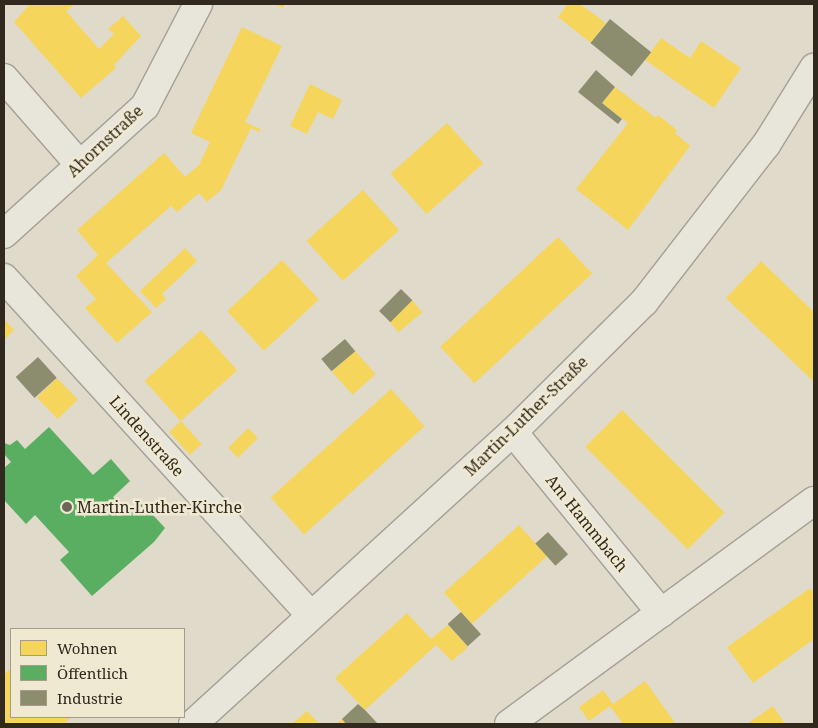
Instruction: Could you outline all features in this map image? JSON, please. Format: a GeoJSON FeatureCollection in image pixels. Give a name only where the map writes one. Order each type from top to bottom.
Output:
{"type":"FeatureCollection","features":[{"type":"Feature","properties":{"kind":"street","name":"Ahornstraße"},"geometry":{"type":"LineString","coordinates":[[4,234],[145,106],[198,4]]}},
{"type":"Feature","properties":{"kind":"street","name":"Martin-Luther-Straße"},"geometry":{"type":"LineString","coordinates":[[193,724],[513,432],[644,302],[766,145],[814,68]]}},
{"type":"Feature","properties":{"kind":"street"},"geometry":{"type":"LineString","coordinates":[[4,78],[80,164]]}},
{"type":"Feature","properties":{"kind":"street","name":"Lindenstraße"},"geometry":{"type":"LineString","coordinates":[[4,278],[311,615]]}},
{"type":"Feature","properties":{"kind":"street","name":"Am Hammbach"},"geometry":{"type":"LineString","coordinates":[[513,432],[660,613]]}},
{"type":"Feature","properties":{"kind":"street"},"geometry":{"type":"LineString","coordinates":[[509,724],[814,501]]}},
{"type":"Feature","properties":{"kind":"building: Wohnen"},"geometry":{"type":"Polygon","coordinates":[[[30,4],[75,4],[66,11],[99,49],[114,34],[108,29],[123,16],[141,36],[114,65],[116,68],[81,98],[14,22],[30,4]]]}},
{"type":"Feature","properties":{"kind":"building: Wohnen"},"geometry":{"type":"Polygon","coordinates":[[[274,4],[285,4],[283,8],[274,4]]]}},
{"type":"Feature","properties":{"kind":"building: Wohnen"},"geometry":{"type":"Polygon","coordinates":[[[568,4],[580,4],[606,23],[591,43],[558,17],[568,4]]]}},
{"type":"Feature","properties":{"kind":"building: Wohnen"},"geometry":{"type":"Polygon","coordinates":[[[242,27],[282,46],[245,122],[260,129],[259,132],[251,128],[221,190],[207,202],[199,193],[177,212],[171,206],[106,263],[152,312],[117,343],[85,308],[96,299],[76,276],[98,255],[77,230],[164,153],[185,177],[199,165],[210,142],[191,133],[242,27]]]}},
{"type":"Feature","properties":{"kind":"building: Wohnen"},"geometry":{"type":"Polygon","coordinates":[[[661,38],[690,58],[701,41],[741,68],[714,108],[645,60],[661,38]]]}},
{"type":"Feature","properties":{"kind":"building: Wohnen"},"geometry":{"type":"Polygon","coordinates":[[[310,84],[342,100],[333,119],[318,112],[307,134],[290,126],[310,84]]]}},
{"type":"Feature","properties":{"kind":"building: Wohnen"},"geometry":{"type":"Polygon","coordinates":[[[615,87],[656,118],[658,115],[677,130],[675,133],[690,146],[628,230],[576,189],[628,123],[602,103],[615,87]]]}},
{"type":"Feature","properties":{"kind":"building: Wohnen"},"geometry":{"type":"Polygon","coordinates":[[[447,123],[483,163],[427,214],[391,174],[447,123]]]}},
{"type":"Feature","properties":{"kind":"building: Wohnen"},"geometry":{"type":"Polygon","coordinates":[[[363,190],[399,230],[343,281],[307,241],[363,190]]]}},
{"type":"Feature","properties":{"kind":"building: Wohnen"},"geometry":{"type":"Polygon","coordinates":[[[558,237],[592,274],[474,383],[440,347],[558,237]]]}},
{"type":"Feature","properties":{"kind":"building: Wohnen"},"geometry":{"type":"Polygon","coordinates":[[[185,248],[197,261],[162,294],[166,299],[156,308],[140,291],[185,248]]]}},
{"type":"Feature","properties":{"kind":"building: Wohnen"},"geometry":{"type":"Polygon","coordinates":[[[282,260],[319,299],[264,351],[227,311],[282,260]]]}},
{"type":"Feature","properties":{"kind":"building: Wohnen"},"geometry":{"type":"Polygon","coordinates":[[[761,261],[814,312],[814,382],[726,298],[761,261]]]}},
{"type":"Feature","properties":{"kind":"building: Wohnen"},"geometry":{"type":"Polygon","coordinates":[[[412,300],[422,312],[399,332],[388,320],[412,300]]]}},
{"type":"Feature","properties":{"kind":"building: Wohnen"},"geometry":{"type":"Polygon","coordinates":[[[4,319],[14,330],[4,340],[4,319]]]}},
{"type":"Feature","properties":{"kind":"building: Wohnen"},"geometry":{"type":"Polygon","coordinates":[[[201,330],[237,370],[181,421],[145,381],[201,330]]]}},
{"type":"Feature","properties":{"kind":"building: Wohnen"},"geometry":{"type":"Polygon","coordinates":[[[355,351],[376,374],[353,395],[332,372],[355,351]]]}},
{"type":"Feature","properties":{"kind":"building: Wohnen"},"geometry":{"type":"Polygon","coordinates":[[[57,378],[78,400],[58,419],[37,397],[57,378]]]}},
{"type":"Feature","properties":{"kind":"building: Wohnen"},"geometry":{"type":"Polygon","coordinates":[[[391,389],[424,426],[304,535],[271,497],[391,389]]]}},
{"type":"Feature","properties":{"kind":"building: Wohnen"},"geometry":{"type":"Polygon","coordinates":[[[622,410],[725,513],[688,549],[585,447],[622,410]]]}},
{"type":"Feature","properties":{"kind":"building: Wohnen"},"geometry":{"type":"Polygon","coordinates":[[[181,421],[202,444],[190,455],[169,432],[181,421]]]}},
{"type":"Feature","properties":{"kind":"building: Wohnen"},"geometry":{"type":"Polygon","coordinates":[[[248,428],[258,438],[238,458],[228,448],[248,428]]]}},
{"type":"Feature","properties":{"kind":"building: Wohnen"},"geometry":{"type":"Polygon","coordinates":[[[519,525],[547,556],[472,624],[444,593],[519,525]]]}},
{"type":"Feature","properties":{"kind":"building: Wohnen"},"geometry":{"type":"Polygon","coordinates":[[[810,588],[814,594],[814,639],[753,683],[727,647],[810,588]]]}},
{"type":"Feature","properties":{"kind":"building: Wohnen"},"geometry":{"type":"Polygon","coordinates":[[[407,613],[431,639],[448,625],[468,647],[452,661],[436,645],[365,710],[335,678],[407,613]]]}},
{"type":"Feature","properties":{"kind":"building: Wohnen"},"geometry":{"type":"Polygon","coordinates":[[[10,669],[10,718],[71,718],[64,724],[5,724],[4,675],[10,669]]]}},
{"type":"Feature","properties":{"kind":"building: Wohnen"},"geometry":{"type":"Polygon","coordinates":[[[645,681],[676,724],[623,724],[610,706],[589,721],[579,707],[603,690],[613,704],[645,681]]]}},
{"type":"Feature","properties":{"kind":"building: Wohnen"},"geometry":{"type":"Polygon","coordinates":[[[773,706],[785,724],[747,724],[754,719],[773,706]]]}},
{"type":"Feature","properties":{"kind":"building: Wohnen"},"geometry":{"type":"Polygon","coordinates":[[[307,711],[319,724],[292,724],[307,711]]]}},
{"type":"Feature","properties":{"kind":"building: Wohnen"},"geometry":{"type":"Polygon","coordinates":[[[342,719],[346,724],[336,724],[342,719]]]}},
{"type":"Feature","properties":{"kind":"building: Öffentlich","name":"Martin-Luther-Kirche"},"geometry":{"type":"Polygon","coordinates":[[[49,427],[93,475],[111,459],[130,481],[113,497],[128,513],[141,502],[165,528],[154,542],[92,596],[60,560],[69,552],[35,515],[26,524],[4,500],[4,468],[11,462],[4,454],[4,443],[10,445],[17,440],[25,449],[49,427]]]}},
{"type":"Feature","properties":{"kind":"building: Industrie"},"geometry":{"type":"Polygon","coordinates":[[[610,19],[651,52],[632,76],[590,43],[610,19]]]}},
{"type":"Feature","properties":{"kind":"building: Industrie"},"geometry":{"type":"Polygon","coordinates":[[[596,70],[615,87],[602,103],[622,119],[618,124],[578,92],[596,70]]]}},
{"type":"Feature","properties":{"kind":"building: Industrie"},"geometry":{"type":"Polygon","coordinates":[[[401,289],[412,300],[390,322],[379,311],[401,289]]]}},
{"type":"Feature","properties":{"kind":"building: Industrie"},"geometry":{"type":"Polygon","coordinates":[[[345,339],[355,351],[332,371],[321,359],[345,339]]]}},
{"type":"Feature","properties":{"kind":"building: Industrie"},"geometry":{"type":"Polygon","coordinates":[[[38,357],[57,378],[34,398],[16,377],[38,357]]]}},
{"type":"Feature","properties":{"kind":"building: Industrie"},"geometry":{"type":"Polygon","coordinates":[[[548,532],[568,554],[555,566],[535,543],[548,532]]]}},
{"type":"Feature","properties":{"kind":"building: Industrie"},"geometry":{"type":"Polygon","coordinates":[[[461,612],[481,634],[468,646],[448,624],[461,612]]]}},
{"type":"Feature","properties":{"kind":"building: Industrie"},"geometry":{"type":"Polygon","coordinates":[[[358,704],[378,724],[346,724],[342,719],[358,704]]]}},
{"type":"Feature","properties":{"kind":"place","name":"Martin-Luther-Kirche"},"geometry":{"type":"Point","coordinates":[67,507]}}]}
